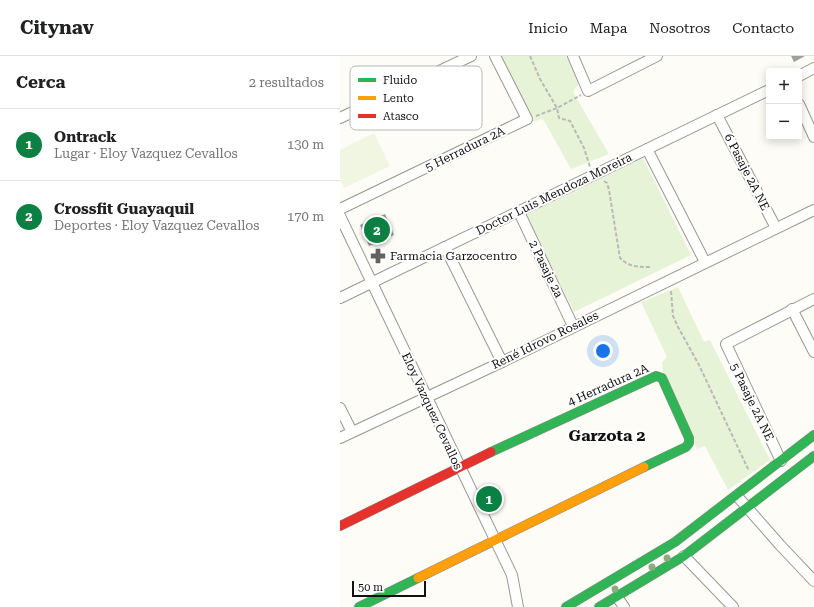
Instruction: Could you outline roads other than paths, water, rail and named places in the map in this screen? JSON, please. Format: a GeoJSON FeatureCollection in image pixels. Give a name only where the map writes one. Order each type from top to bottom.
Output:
{"type":"FeatureCollection","features":[{"type":"Feature","properties":{"kind":"street"},"geometry":{"type":"LineString","coordinates":[[450,66],[471,56]]}},
{"type":"Feature","properties":{"kind":"street","name":"5 Herradura 2A"},"geometry":{"type":"LineString","coordinates":[[340,209],[527,119],[495,56]]}},
{"type":"Feature","properties":{"kind":"street"},"geometry":{"type":"LineString","coordinates":[[573,56],[588,91],[657,56]]}},
{"type":"Feature","properties":{"kind":"street"},"geometry":{"type":"LineString","coordinates":[[802,74],[814,68]]}},
{"type":"Feature","properties":{"kind":"street","name":"Doctor Luis Mendoza Moreira"},"geometry":{"type":"LineString","coordinates":[[340,298],[766,92]]}},
{"type":"Feature","properties":{"kind":"street"},"geometry":{"type":"LineString","coordinates":[[802,111],[814,137]]}},
{"type":"Feature","properties":{"kind":"street"},"geometry":{"type":"LineString","coordinates":[[340,118],[350,113]]}},
{"type":"Feature","properties":{"kind":"street","name":"6 Pasaje 2A NE"},"geometry":{"type":"LineString","coordinates":[[717,116],[776,228]]}},
{"type":"Feature","properties":{"kind":"street"},"geometry":{"type":"LineString","coordinates":[[647,149],[704,262]]}},
{"type":"Feature","properties":{"kind":"street","name":"René Idrovo Rosales"},"geometry":{"type":"LineString","coordinates":[[340,438],[502,362],[704,262],[814,210]]}},
{"type":"Feature","properties":{"kind":"street","name":"2 Pasaje 2a"},"geometry":{"type":"LineString","coordinates":[[519,212],[573,326]]}},
{"type":"Feature","properties":{"kind":"street","name":"Eloy Vazquez Cevallos"},"geometry":{"type":"LineString","coordinates":[[340,216],[512,575],[518,607]]}},
{"type":"Feature","properties":{"kind":"street"},"geometry":{"type":"LineString","coordinates":[[446,247],[502,362]]}},
{"type":"Feature","properties":{"kind":"street"},"geometry":{"type":"LineString","coordinates":[[814,299],[792,309],[814,352]]}},
{"type":"Feature","properties":{"kind":"street","name":"5 Pasaje 2A NE"},"geometry":{"type":"LineString","coordinates":[[781,461],[726,347],[728,342],[792,309]]}},
{"type":"Feature","properties":{"kind":"street","name":"4 Herradura 2A"},"geometry":{"type":"LineString","coordinates":[[340,526],[459,467],[656,376],[662,378],[689,438],[689,443],[686,447],[359,607]]}},
{"type":"Feature","properties":{"kind":"street"},"geometry":{"type":"LineString","coordinates":[[340,408],[352,432]]}},
{"type":"Feature","properties":{"kind":"street"},"geometry":{"type":"LineString","coordinates":[[566,607],[675,542],[754,483],[814,435]]}},
{"type":"Feature","properties":{"kind":"street"},"geometry":{"type":"LineString","coordinates":[[599,607],[684,556],[812,462]]}},
{"type":"Feature","properties":{"kind":"street"},"geometry":{"type":"LineString","coordinates":[[737,496],[747,509],[814,580]]}},
{"type":"Feature","properties":{"kind":"street"},"geometry":{"type":"LineString","coordinates":[[684,556],[733,607]]}},
{"type":"Feature","properties":{"kind":"street"},"geometry":{"type":"LineString","coordinates":[[617,597],[624,607]]}},
{"type":"Feature","properties":{"kind":"place","name":"Crossfit Guayaquil"},"geometry":{"type":"Point","coordinates":[377,230]}},
{"type":"Feature","properties":{"kind":"place","name":"Farmacia Garzocentro"},"geometry":{"type":"Point","coordinates":[378,256]}},
{"type":"Feature","properties":{"kind":"place","name":"Ontrack"},"geometry":{"type":"Point","coordinates":[489,499]}},
{"type":"Feature","properties":{"kind":"district","name":"Garzota 2"},"geometry":{"type":"Point","coordinates":[607,435]}}]}
